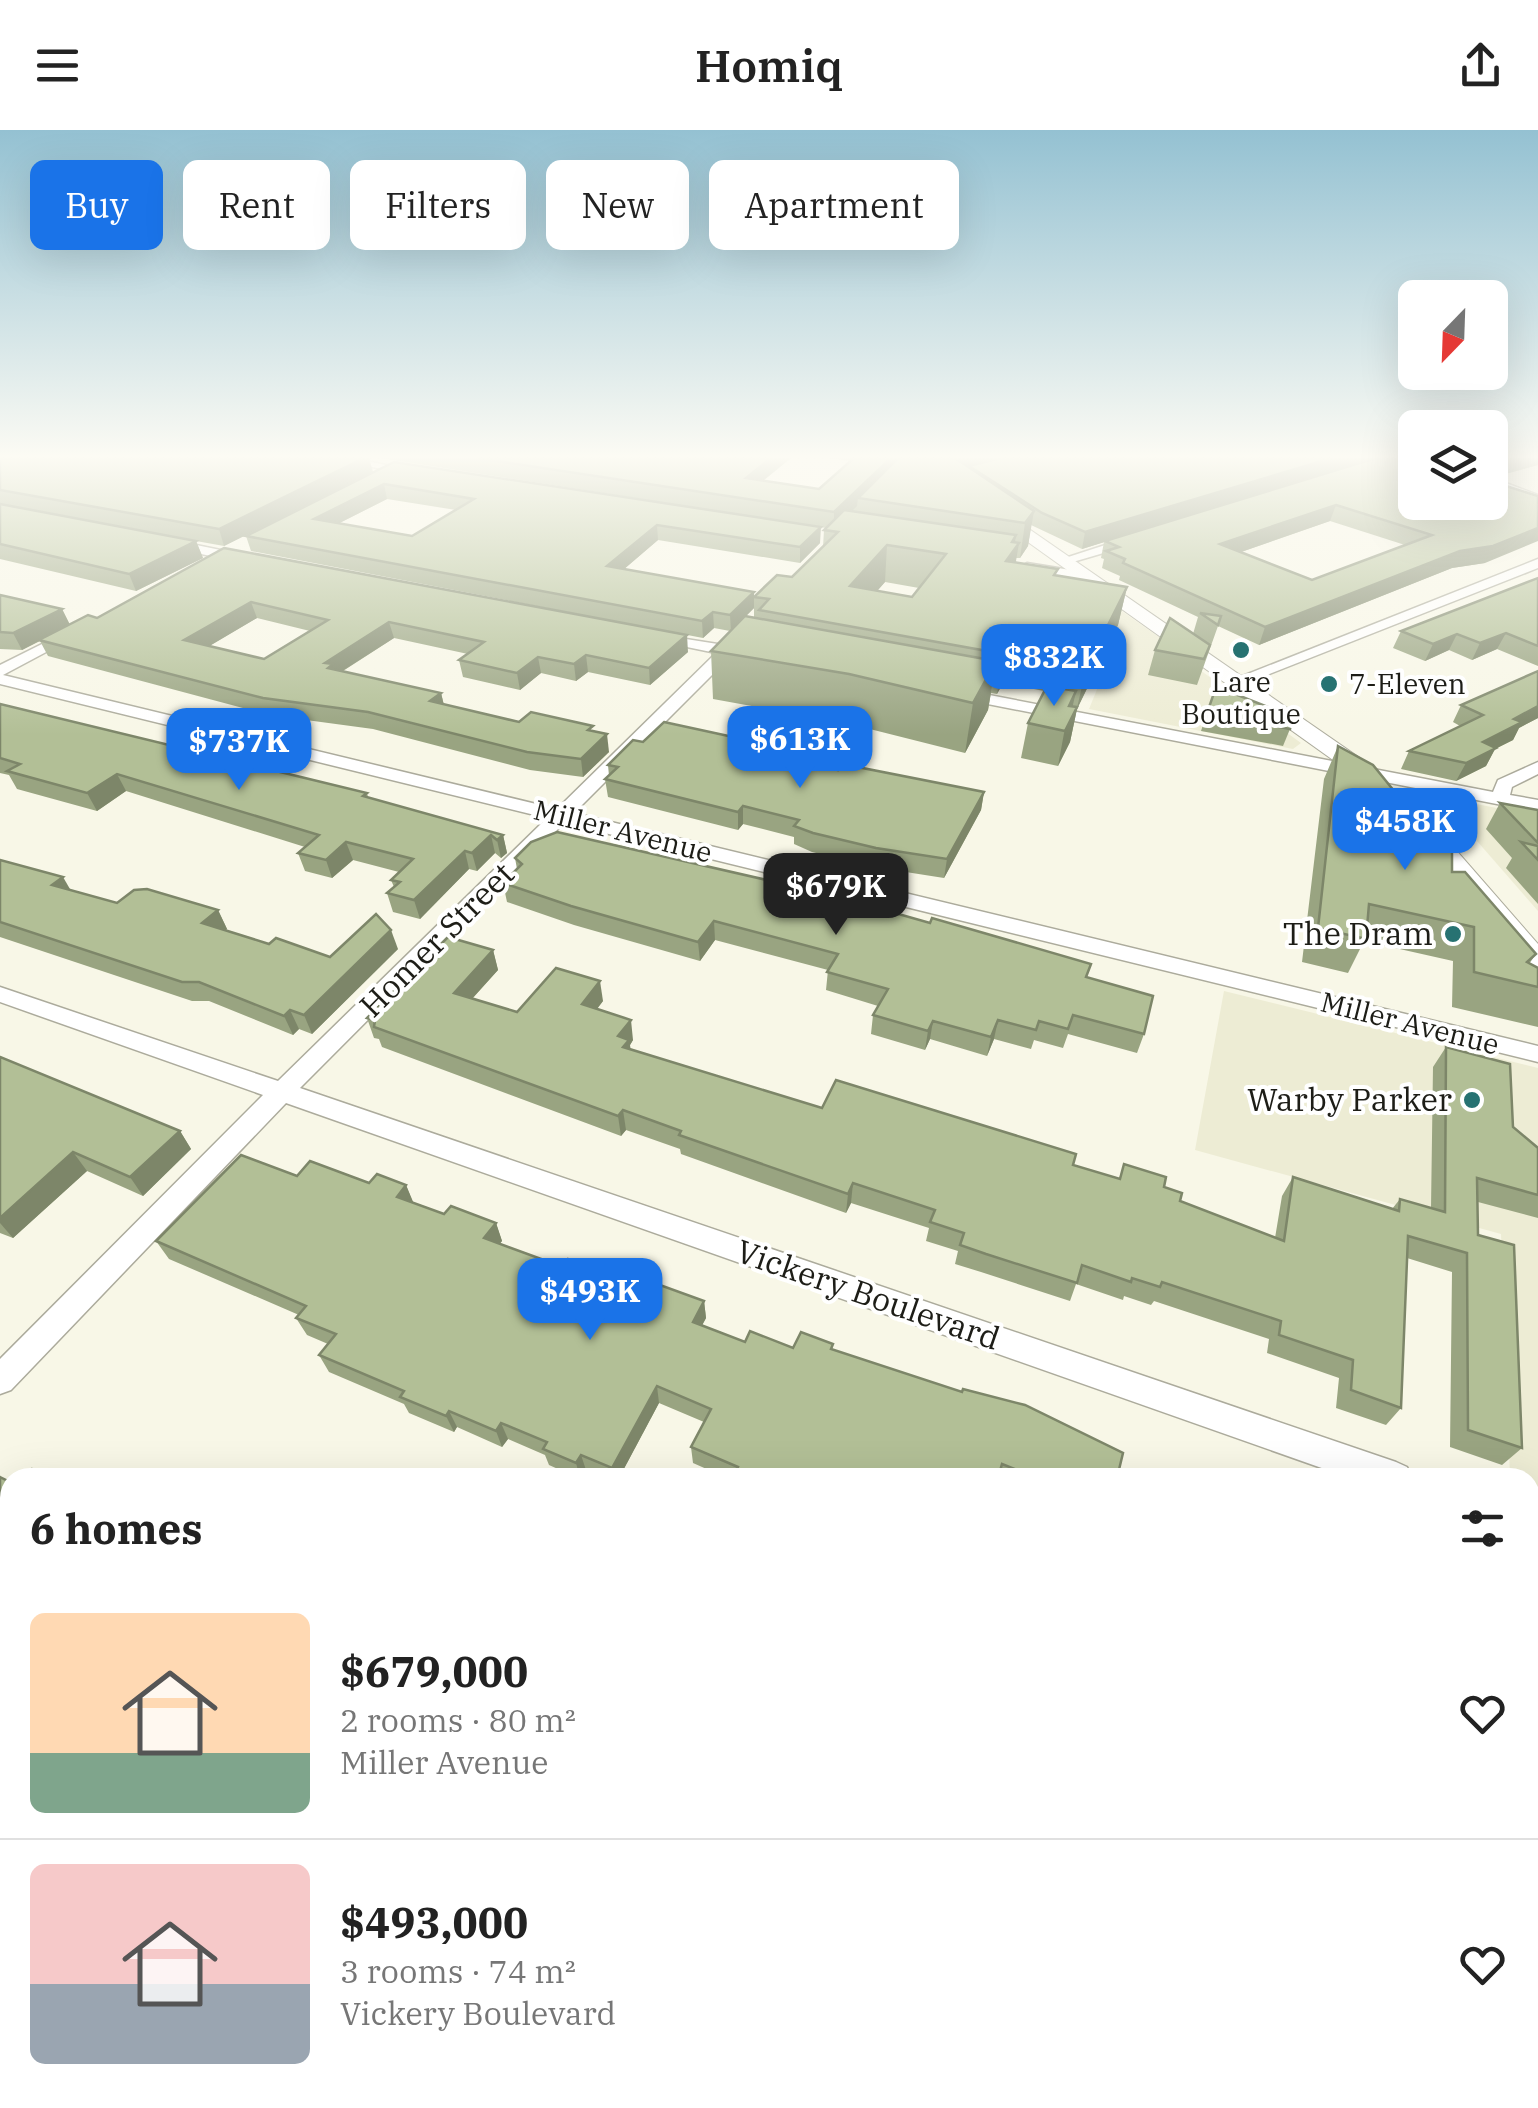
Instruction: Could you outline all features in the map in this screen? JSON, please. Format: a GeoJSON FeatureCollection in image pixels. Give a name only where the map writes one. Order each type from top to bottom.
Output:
{"type":"FeatureCollection","features":[{"type":"Feature","properties":{"kind":"street"},"geometry":{"type":"LineString","coordinates":[[203,550],[265,562]]}},
{"type":"Feature","properties":{"kind":"street"},"geometry":{"type":"LineString","coordinates":[[209,564],[235,550]]}},
{"type":"Feature","properties":{"kind":"street"},"geometry":{"type":"LineString","coordinates":[[1052,550],[1367,773],[1407,808],[1538,960]]}},
{"type":"Feature","properties":{"kind":"street"},"geometry":{"type":"LineString","coordinates":[[1066,560],[1099,550]]}},
{"type":"Feature","properties":{"kind":"street"},"geometry":{"type":"LineString","coordinates":[[1238,681],[1538,563]]}},
{"type":"Feature","properties":{"kind":"street"},"geometry":{"type":"LineString","coordinates":[[1014,565],[1088,577]]}},
{"type":"Feature","properties":{"kind":"street"},"geometry":{"type":"LineString","coordinates":[[0,671],[89,626]]}},
{"type":"Feature","properties":{"kind":"street","name":"Homer Street"},"geometry":{"type":"LineString","coordinates":[[0,1380],[282,1092],[747,631]]}},
{"type":"Feature","properties":{"kind":"street"},"geometry":{"type":"LineString","coordinates":[[635,633],[759,657]]}},
{"type":"Feature","properties":{"kind":"street","name":"Miller Avenue"},"geometry":{"type":"LineString","coordinates":[[0,679],[1538,1054]]}},
{"type":"Feature","properties":{"kind":"street"},"geometry":{"type":"LineString","coordinates":[[938,690],[1538,806]]}},
{"type":"Feature","properties":{"kind":"street"},"geometry":{"type":"LineString","coordinates":[[1500,798],[1504,784],[1538,767]]}},
{"type":"Feature","properties":{"kind":"street","name":"Vickery Boulevard"},"geometry":{"type":"LineString","coordinates":[[0,994],[1367,1468]]}},
{"type":"Feature","properties":{"kind":"shaded area"},"geometry":{"type":"Polygon","coordinates":[[[1080,582],[1301,743],[1293,749],[1089,709],[1113,650],[990,628],[1080,582]]]}},
{"type":"Feature","properties":{"kind":"shaded area"},"geometry":{"type":"Polygon","coordinates":[[[1456,800],[1538,816],[1538,911],[1443,802],[1456,800]]]}},
{"type":"Feature","properties":{"kind":"shaded area"},"geometry":{"type":"Polygon","coordinates":[[[1224,991],[1538,1068],[1538,1468],[1510,1468],[1501,1234],[1195,1150],[1224,991]]]}},
{"type":"Feature","properties":{"kind":"building"},"geometry":{"type":"Polygon","coordinates":[[[27,550],[177,550],[129,574],[27,550]]]}},
{"type":"Feature","properties":{"kind":"building"},"geometry":{"type":"Polygon","coordinates":[[[220,550],[236,550],[687,635],[649,668],[586,655],[574,664],[538,657],[517,673],[459,660],[484,642],[389,622],[325,663],[333,664],[328,668],[441,693],[430,701],[519,722],[531,712],[593,726],[588,730],[607,734],[581,759],[527,752],[368,712],[263,698],[39,640],[88,615],[97,618],[220,550]],[[251,602],[184,640],[264,659],[328,620],[251,602]]]}},
{"type":"Feature","properties":{"kind":"building"},"geometry":{"type":"Polygon","coordinates":[[[323,550],[626,550],[607,566],[754,592],[730,615],[713,612],[702,621],[323,550]]]}},
{"type":"Feature","properties":{"kind":"building"},"geometry":{"type":"Polygon","coordinates":[[[819,550],[882,550],[850,586],[912,597],[946,554],[922,550],[1014,550],[1006,561],[1058,569],[1054,575],[1127,587],[1086,669],[1056,663],[1062,653],[1009,644],[1004,654],[759,610],[769,599],[754,597],[777,575],[792,577],[819,550]]]}},
{"type":"Feature","properties":{"kind":"building"},"geometry":{"type":"Polygon","coordinates":[[[1236,550],[1312,580],[1391,550],[1465,550],[1265,627],[1123,563],[1125,559],[1106,551],[1236,550]]]}},
{"type":"Feature","properties":{"kind":"building"},"geometry":{"type":"Polygon","coordinates":[[[1538,578],[1538,646],[1506,633],[1480,643],[1457,634],[1433,644],[1401,631],[1538,578]]]}},
{"type":"Feature","properties":{"kind":"building"},"geometry":{"type":"Polygon","coordinates":[[[0,595],[62,609],[13,633],[0,632],[0,595]]]}},
{"type":"Feature","properties":{"kind":"building"},"geometry":{"type":"Polygon","coordinates":[[[1200,613],[1221,616],[1218,625],[1200,613]]]}},
{"type":"Feature","properties":{"kind":"building"},"geometry":{"type":"Polygon","coordinates":[[[745,616],[996,661],[973,703],[849,674],[711,651],[745,616]]]}},
{"type":"Feature","properties":{"kind":"building"},"geometry":{"type":"Polygon","coordinates":[[[1170,618],[1210,645],[1204,659],[1155,650],[1170,618]]]}},
{"type":"Feature","properties":{"kind":"building"},"geometry":{"type":"Polygon","coordinates":[[[1538,671],[1538,706],[1514,719],[1522,722],[1483,742],[1496,748],[1466,763],[1409,751],[1483,715],[1461,705],[1538,671]]]}},
{"type":"Feature","properties":{"kind":"building"},"geometry":{"type":"Polygon","coordinates":[[[1047,686],[1076,691],[1069,706],[1077,707],[1065,731],[1028,723],[1047,686]]]}},
{"type":"Feature","properties":{"kind":"building"},"geometry":{"type":"Polygon","coordinates":[[[1215,690],[1230,692],[1293,717],[1290,729],[1207,713],[1215,690]]]}},
{"type":"Feature","properties":{"kind":"building"},"geometry":{"type":"Polygon","coordinates":[[[0,704],[367,793],[363,796],[503,835],[497,840],[491,835],[472,853],[465,851],[414,900],[387,893],[400,882],[391,880],[413,859],[346,842],[326,860],[298,853],[319,835],[117,774],[87,793],[7,771],[20,764],[0,758],[0,704]]]}},
{"type":"Feature","properties":{"kind":"building"},"geometry":{"type":"Polygon","coordinates":[[[664,722],[747,740],[740,747],[838,770],[842,764],[984,792],[947,859],[876,848],[794,826],[799,820],[743,806],[738,812],[605,779],[618,767],[608,765],[633,740],[643,742],[664,722]]]}},
{"type":"Feature","properties":{"kind":"building"},"geometry":{"type":"Polygon","coordinates":[[[1338,746],[1373,765],[1412,813],[1422,815],[1452,846],[1452,872],[1465,872],[1536,954],[1527,962],[1538,968],[1538,987],[1474,972],[1474,927],[1369,904],[1366,939],[1318,928],[1338,746]]]}},
{"type":"Feature","properties":{"kind":"building"},"geometry":{"type":"Polygon","coordinates":[[[1500,803],[1538,810],[1538,843],[1500,803]]]}},
{"type":"Feature","properties":{"kind":"building"},"geometry":{"type":"Polygon","coordinates":[[[557,832],[828,894],[930,923],[932,918],[1091,964],[1086,977],[1153,996],[1144,1034],[1073,1015],[1068,1029],[1039,1021],[1036,1030],[998,1020],[991,1037],[933,1021],[928,1031],[873,1015],[888,989],[827,972],[838,954],[714,921],[698,942],[503,883],[522,864],[515,858],[531,842],[557,832]]]}},
{"type":"Feature","properties":{"kind":"building"},"geometry":{"type":"Polygon","coordinates":[[[1521,842],[1538,846],[1538,860],[1521,842]]]}},
{"type":"Feature","properties":{"kind":"building"},"geometry":{"type":"Polygon","coordinates":[[[0,860],[63,877],[52,885],[117,903],[134,890],[147,889],[218,910],[202,923],[269,944],[276,938],[330,957],[376,914],[391,930],[304,1015],[290,1010],[284,1016],[199,982],[182,982],[0,922],[0,860]]]}},
{"type":"Feature","properties":{"kind":"building"},"geometry":{"type":"Polygon","coordinates":[[[448,937],[493,950],[454,993],[517,1012],[556,968],[600,981],[582,1004],[631,1020],[618,1036],[629,1040],[623,1047],[822,1108],[836,1080],[1076,1154],[1073,1165],[1120,1179],[1124,1164],[1166,1177],[1164,1187],[1182,1193],[1180,1201],[1284,1241],[1293,1177],[1399,1211],[1400,1199],[1445,1212],[1446,1047],[1510,1064],[1513,1127],[1538,1148],[1538,1195],[1477,1178],[1478,1235],[1514,1245],[1522,1448],[1468,1430],[1467,1253],[1408,1236],[1401,1408],[1351,1390],[1353,1360],[1279,1335],[1281,1321],[1162,1282],[1160,1287],[1132,1278],[1131,1282],[1082,1265],[1077,1283],[986,1254],[960,1245],[964,1233],[930,1222],[935,1210],[853,1183],[848,1194],[679,1135],[681,1131],[623,1110],[618,1116],[374,1027],[375,1020],[367,1018],[448,937]]]}},
{"type":"Feature","properties":{"kind":"building"},"geometry":{"type":"Polygon","coordinates":[[[0,1057],[180,1131],[130,1177],[73,1152],[0,1218],[0,1057]]]}},
{"type":"Feature","properties":{"kind":"building"},"geometry":{"type":"Polygon","coordinates":[[[241,1155],[297,1176],[310,1161],[369,1183],[377,1174],[406,1185],[397,1197],[444,1214],[451,1206],[496,1223],[484,1238],[563,1267],[568,1259],[598,1270],[602,1264],[704,1301],[693,1322],[745,1342],[750,1331],[793,1348],[801,1332],[833,1344],[831,1349],[962,1392],[963,1389],[1025,1405],[1123,1453],[1119,1468],[1012,1468],[1002,1464],[1001,1468],[738,1468],[691,1447],[711,1409],[657,1386],[612,1468],[581,1455],[576,1463],[543,1449],[547,1442],[501,1423],[496,1431],[449,1411],[446,1416],[400,1397],[404,1391],[319,1355],[336,1334],[296,1318],[306,1306],[156,1241],[241,1155]]]}},
{"type":"Feature","properties":{"kind":"place","name":"Lare Boutique"},"geometry":{"type":"Point","coordinates":[1241,650]}},
{"type":"Feature","properties":{"kind":"place","name":"7-Eleven"},"geometry":{"type":"Point","coordinates":[1329,684]}},
{"type":"Feature","properties":{"kind":"place","name":"The Dram"},"geometry":{"type":"Point","coordinates":[1453,934]}},
{"type":"Feature","properties":{"kind":"place","name":"Warby Parker"},"geometry":{"type":"Point","coordinates":[1472,1100]}}]}
